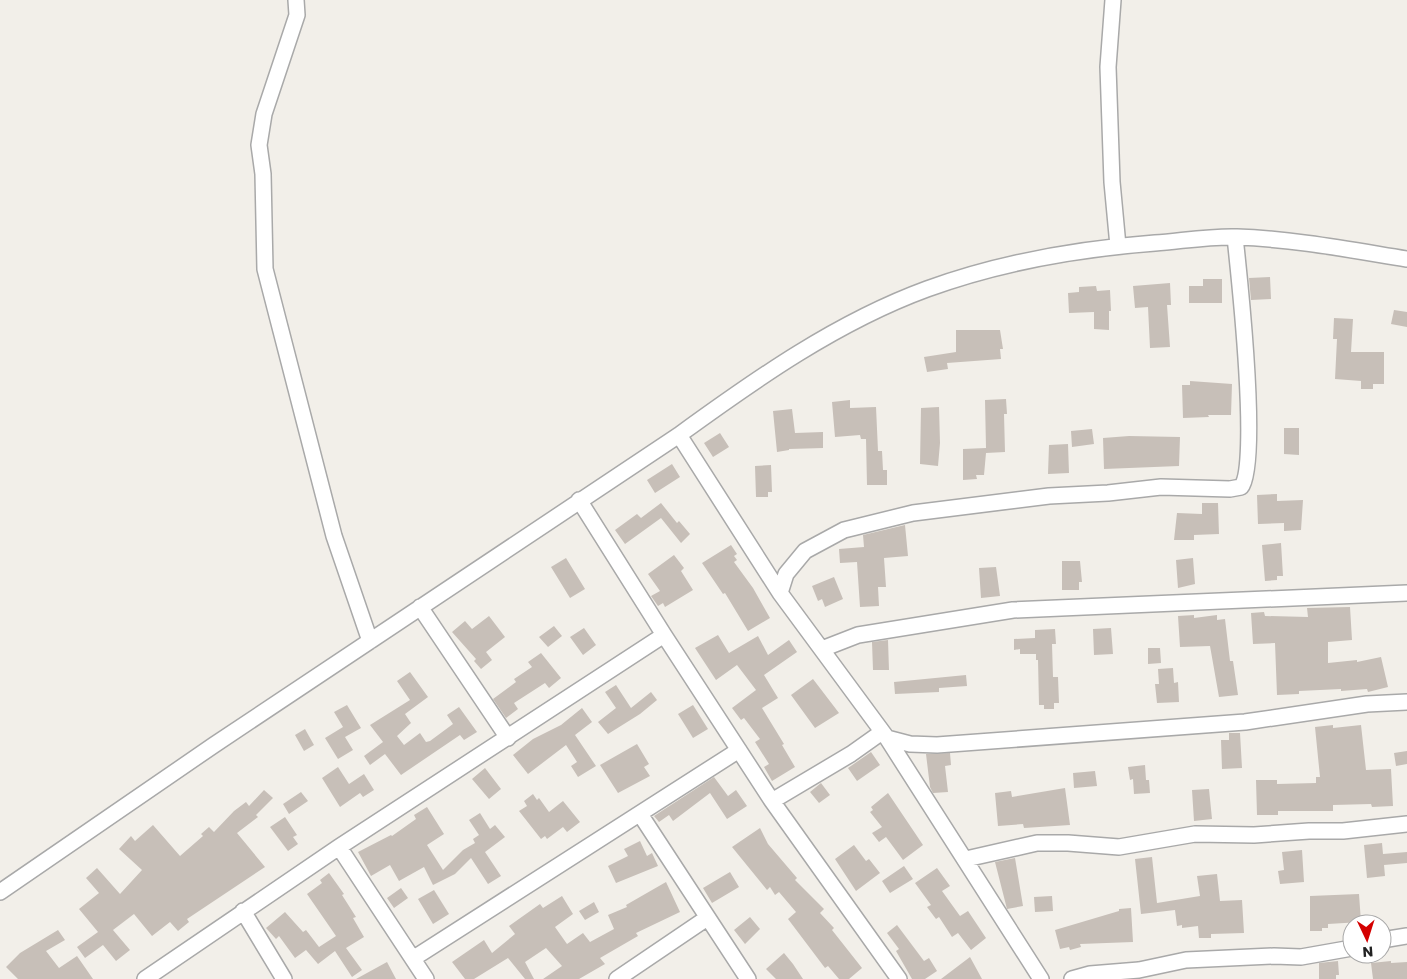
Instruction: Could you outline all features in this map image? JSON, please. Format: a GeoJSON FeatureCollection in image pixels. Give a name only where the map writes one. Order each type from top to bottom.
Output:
{"type":"FeatureCollection","features":[{"type":"Feature","properties":{"kind":"street"},"geometry":{"type":"LineString","coordinates":[[296,0],[296,15],[264,114],[259,145],[263,174],[265,269],[334,536],[370,641]]}},
{"type":"Feature","properties":{"kind":"street"},"geometry":{"type":"LineString","coordinates":[[1113,0],[1108,67],[1112,182],[1118,246]]}},
{"type":"Feature","properties":{"kind":"street"},"geometry":{"type":"LineString","coordinates":[[0,892],[420,607],[679,435],[733,396],[796,355],[869,315],[918,293],[990,268],[1039,257],[1118,246],[1235,237],[1292,241],[1407,259]]}},
{"type":"Feature","properties":{"kind":"street"},"geometry":{"type":"LineString","coordinates":[[780,593],[786,574],[805,551],[844,530],[913,513],[1049,496],[1108,493],[1161,487],[1230,489],[1241,486],[1247,474],[1248,415],[1245,324],[1235,237]]}},
{"type":"Feature","properties":{"kind":"street"},"geometry":{"type":"LineString","coordinates":[[679,435],[780,593],[885,735],[1041,979]]}},
{"type":"Feature","properties":{"kind":"street"},"geometry":{"type":"LineString","coordinates":[[579,500],[772,801],[899,979]]}},
{"type":"Feature","properties":{"kind":"street"},"geometry":{"type":"LineString","coordinates":[[822,649],[858,635],[895,627],[1013,610],[1407,593]]}},
{"type":"Feature","properties":{"kind":"street"},"geometry":{"type":"LineString","coordinates":[[420,607],[508,738]]}},
{"type":"Feature","properties":{"kind":"street"},"geometry":{"type":"LineString","coordinates":[[145,979],[339,847],[664,635]]}},
{"type":"Feature","properties":{"kind":"street"},"geometry":{"type":"LineString","coordinates":[[772,801],[885,735],[910,744],[937,745],[1245,722],[1368,704],[1407,702]]}},
{"type":"Feature","properties":{"kind":"street"},"geometry":{"type":"LineString","coordinates":[[414,958],[739,750]]}},
{"type":"Feature","properties":{"kind":"street"},"geometry":{"type":"LineString","coordinates":[[640,814],[748,979]]}},
{"type":"Feature","properties":{"kind":"street"},"geometry":{"type":"LineString","coordinates":[[966,860],[1037,844],[1068,843],[1119,847],[1194,834],[1254,835],[1309,831],[1343,831],[1407,824]]}},
{"type":"Feature","properties":{"kind":"street"},"geometry":{"type":"LineString","coordinates":[[339,847],[414,958],[426,979]]}},
{"type":"Feature","properties":{"kind":"street"},"geometry":{"type":"LineString","coordinates":[[244,911],[284,979]]}},
{"type":"Feature","properties":{"kind":"street"},"geometry":{"type":"LineString","coordinates":[[616,979],[707,918]]}},
{"type":"Feature","properties":{"kind":"street"},"geometry":{"type":"LineString","coordinates":[[1392,938],[1407,936]]}},
{"type":"Feature","properties":{"kind":"street"},"geometry":{"type":"LineString","coordinates":[[1072,979],[1090,974],[1138,970],[1186,960],[1274,956],[1301,958],[1342,950]]}},
{"type":"Feature","properties":{"kind":"building"},"geometry":{"type":"Polygon","coordinates":[[[1270,277],[1271,299],[1251,300],[1249,278],[1270,277]]]}},
{"type":"Feature","properties":{"kind":"building"},"geometry":{"type":"Polygon","coordinates":[[[1203,279],[1222,279],[1222,303],[1189,303],[1189,286],[1203,286],[1203,279]]]}},
{"type":"Feature","properties":{"kind":"building"},"geometry":{"type":"Polygon","coordinates":[[[1170,283],[1171,305],[1167,305],[1170,347],[1150,348],[1148,307],[1135,308],[1133,286],[1170,283]]]}},
{"type":"Feature","properties":{"kind":"building"},"geometry":{"type":"Polygon","coordinates":[[[1096,286],[1097,291],[1110,290],[1111,311],[1109,311],[1109,330],[1094,329],[1094,312],[1069,313],[1068,293],[1079,292],[1079,287],[1096,286]]]}},
{"type":"Feature","properties":{"kind":"building"},"geometry":{"type":"Polygon","coordinates":[[[1394,310],[1407,312],[1407,327],[1391,324],[1394,310]]]}},
{"type":"Feature","properties":{"kind":"building"},"geometry":{"type":"Polygon","coordinates":[[[1334,318],[1353,319],[1351,352],[1384,352],[1384,384],[1373,384],[1373,389],[1361,389],[1361,381],[1335,379],[1337,339],[1333,339],[1334,318]]]}},
{"type":"Feature","properties":{"kind":"building"},"geometry":{"type":"Polygon","coordinates":[[[956,330],[1000,330],[1003,349],[1000,349],[1001,359],[947,363],[948,369],[927,372],[924,357],[956,352],[956,330]]]}},
{"type":"Feature","properties":{"kind":"building"},"geometry":{"type":"Polygon","coordinates":[[[1190,381],[1232,384],[1231,415],[1183,418],[1182,385],[1190,385],[1190,381]]]}},
{"type":"Feature","properties":{"kind":"building"},"geometry":{"type":"Polygon","coordinates":[[[1006,399],[1007,414],[1004,414],[1005,452],[986,453],[984,475],[976,475],[977,479],[963,480],[963,449],[986,448],[985,400],[1006,399]]]}},
{"type":"Feature","properties":{"kind":"building"},"geometry":{"type":"Polygon","coordinates":[[[850,400],[850,408],[876,407],[878,451],[882,451],[883,470],[887,470],[887,485],[867,485],[866,439],[861,439],[860,435],[835,437],[832,402],[850,400]]]}},
{"type":"Feature","properties":{"kind":"building"},"geometry":{"type":"Polygon","coordinates":[[[939,407],[940,443],[938,466],[920,464],[921,408],[939,407]]]}},
{"type":"Feature","properties":{"kind":"building"},"geometry":{"type":"Polygon","coordinates":[[[792,409],[795,433],[823,432],[823,448],[789,449],[777,452],[773,411],[792,409]]]}},
{"type":"Feature","properties":{"kind":"building"},"geometry":{"type":"Polygon","coordinates":[[[1284,428],[1299,428],[1299,455],[1284,454],[1284,428]]]}},
{"type":"Feature","properties":{"kind":"building"},"geometry":{"type":"Polygon","coordinates":[[[1092,429],[1094,444],[1072,447],[1071,431],[1092,429]]]}},
{"type":"Feature","properties":{"kind":"building"},"geometry":{"type":"Polygon","coordinates":[[[720,433],[729,447],[713,457],[704,443],[720,433]]]}},
{"type":"Feature","properties":{"kind":"building"},"geometry":{"type":"Polygon","coordinates":[[[1129,436],[1180,437],[1179,466],[1104,469],[1103,438],[1129,436]]]}},
{"type":"Feature","properties":{"kind":"building"},"geometry":{"type":"Polygon","coordinates":[[[1068,444],[1069,473],[1048,474],[1049,445],[1068,444]]]}},
{"type":"Feature","properties":{"kind":"building"},"geometry":{"type":"Polygon","coordinates":[[[672,464],[680,477],[655,493],[647,480],[672,464]]]}},
{"type":"Feature","properties":{"kind":"building"},"geometry":{"type":"Polygon","coordinates":[[[771,465],[772,492],[768,492],[768,497],[756,497],[755,466],[771,465]]]}},
{"type":"Feature","properties":{"kind":"building"},"geometry":{"type":"Polygon","coordinates":[[[1277,494],[1277,501],[1303,500],[1301,530],[1284,531],[1284,523],[1258,524],[1257,495],[1277,494]]]}},
{"type":"Feature","properties":{"kind":"building"},"geometry":{"type":"Polygon","coordinates":[[[661,503],[677,523],[679,521],[690,534],[681,543],[661,518],[625,544],[615,530],[637,514],[641,518],[661,503]]]}},
{"type":"Feature","properties":{"kind":"building"},"geometry":{"type":"Polygon","coordinates":[[[1202,503],[1218,503],[1219,534],[1194,535],[1194,540],[1174,540],[1177,513],[1202,514],[1202,503]]]}},
{"type":"Feature","properties":{"kind":"building"},"geometry":{"type":"Polygon","coordinates":[[[905,525],[908,556],[884,558],[886,587],[878,587],[879,606],[860,607],[857,562],[840,563],[839,549],[864,547],[863,535],[905,525]]]}},
{"type":"Feature","properties":{"kind":"building"},"geometry":{"type":"Polygon","coordinates":[[[1281,543],[1283,576],[1277,576],[1277,580],[1265,581],[1262,545],[1281,543]]]}},
{"type":"Feature","properties":{"kind":"building"},"geometry":{"type":"Polygon","coordinates":[[[731,545],[737,554],[734,556],[737,560],[734,562],[753,588],[770,618],[748,631],[725,593],[723,594],[702,563],[731,545]]]}},
{"type":"Feature","properties":{"kind":"building"},"geometry":{"type":"Polygon","coordinates":[[[674,555],[684,568],[681,571],[693,590],[665,607],[663,603],[658,606],[651,596],[660,591],[648,574],[674,555]]]}},
{"type":"Feature","properties":{"kind":"building"},"geometry":{"type":"Polygon","coordinates":[[[566,558],[585,589],[570,598],[551,567],[566,558]]]}},
{"type":"Feature","properties":{"kind":"building"},"geometry":{"type":"Polygon","coordinates":[[[1193,558],[1195,584],[1178,588],[1176,560],[1193,558]]]}},
{"type":"Feature","properties":{"kind":"building"},"geometry":{"type":"Polygon","coordinates":[[[1062,561],[1080,561],[1082,582],[1079,582],[1079,590],[1062,590],[1062,561]]]}},
{"type":"Feature","properties":{"kind":"building"},"geometry":{"type":"Polygon","coordinates":[[[996,567],[1000,596],[981,598],[979,568],[996,567]]]}},
{"type":"Feature","properties":{"kind":"building"},"geometry":{"type":"Polygon","coordinates":[[[834,577],[843,599],[825,607],[822,599],[818,601],[812,586],[834,577]]]}},
{"type":"Feature","properties":{"kind":"building"},"geometry":{"type":"Polygon","coordinates":[[[1350,607],[1352,640],[1328,642],[1328,663],[1357,660],[1357,662],[1381,657],[1388,687],[1368,692],[1367,689],[1341,691],[1341,689],[1299,691],[1299,694],[1277,695],[1275,643],[1253,644],[1251,613],[1264,612],[1265,616],[1308,617],[1307,608],[1350,607]]]}},
{"type":"Feature","properties":{"kind":"building"},"geometry":{"type":"Polygon","coordinates":[[[1194,615],[1194,618],[1217,615],[1217,620],[1225,619],[1230,661],[1233,661],[1238,695],[1219,697],[1210,646],[1180,647],[1178,616],[1194,615]]]}},
{"type":"Feature","properties":{"kind":"building"},"geometry":{"type":"Polygon","coordinates":[[[489,616],[505,637],[486,652],[492,660],[481,669],[474,661],[476,659],[452,632],[465,621],[472,629],[489,616]]]}},
{"type":"Feature","properties":{"kind":"building"},"geometry":{"type":"Polygon","coordinates":[[[554,626],[562,636],[548,647],[539,637],[554,626]]]}},
{"type":"Feature","properties":{"kind":"building"},"geometry":{"type":"Polygon","coordinates":[[[584,628],[596,645],[583,655],[570,637],[584,628]]]}},
{"type":"Feature","properties":{"kind":"building"},"geometry":{"type":"Polygon","coordinates":[[[1111,628],[1113,654],[1094,655],[1093,629],[1111,628]]]}},
{"type":"Feature","properties":{"kind":"building"},"geometry":{"type":"Polygon","coordinates":[[[1055,629],[1056,644],[1052,644],[1053,677],[1058,677],[1059,703],[1054,703],[1054,709],[1044,709],[1044,705],[1039,705],[1038,660],[1036,660],[1036,654],[1020,654],[1020,649],[1014,650],[1014,639],[1035,638],[1035,630],[1055,629]]]}},
{"type":"Feature","properties":{"kind":"building"},"geometry":{"type":"Polygon","coordinates":[[[718,635],[729,653],[758,636],[768,655],[789,640],[797,652],[764,675],[778,698],[762,708],[784,744],[782,745],[795,767],[772,781],[764,767],[769,764],[755,742],[760,739],[744,718],[741,720],[732,708],[756,690],[737,665],[716,680],[695,648],[718,635]]]}},
{"type":"Feature","properties":{"kind":"building"},"geometry":{"type":"Polygon","coordinates":[[[888,640],[889,670],[873,670],[872,642],[888,640]]]}},
{"type":"Feature","properties":{"kind":"building"},"geometry":{"type":"Polygon","coordinates":[[[1148,648],[1160,648],[1161,663],[1148,664],[1148,648]]]}},
{"type":"Feature","properties":{"kind":"building"},"geometry":{"type":"Polygon","coordinates":[[[541,653],[561,678],[549,688],[545,683],[514,703],[518,709],[506,718],[493,699],[516,682],[514,679],[532,667],[528,662],[541,653]]]}},
{"type":"Feature","properties":{"kind":"building"},"geometry":{"type":"Polygon","coordinates":[[[1173,668],[1174,683],[1178,682],[1179,702],[1157,703],[1155,684],[1159,684],[1158,669],[1173,668]]]}},
{"type":"Feature","properties":{"kind":"building"},"geometry":{"type":"Polygon","coordinates":[[[410,672],[428,697],[405,714],[411,723],[397,736],[404,745],[420,733],[426,742],[430,741],[453,724],[447,715],[459,707],[477,732],[464,740],[460,735],[401,775],[385,754],[370,765],[364,756],[383,742],[370,725],[410,700],[397,681],[410,672]]]}},
{"type":"Feature","properties":{"kind":"building"},"geometry":{"type":"Polygon","coordinates":[[[966,675],[967,686],[939,688],[939,692],[895,694],[894,682],[966,675]]]}},
{"type":"Feature","properties":{"kind":"building"},"geometry":{"type":"Polygon","coordinates":[[[813,679],[839,713],[815,728],[791,695],[813,679]]]}},
{"type":"Feature","properties":{"kind":"building"},"geometry":{"type":"Polygon","coordinates":[[[616,685],[631,708],[651,692],[657,700],[640,714],[608,734],[598,722],[616,708],[605,692],[616,685]]]}},
{"type":"Feature","properties":{"kind":"building"},"geometry":{"type":"Polygon","coordinates":[[[347,705],[361,728],[345,737],[353,750],[338,759],[325,738],[343,727],[334,712],[347,705]]]}},
{"type":"Feature","properties":{"kind":"building"},"geometry":{"type":"Polygon","coordinates":[[[693,705],[708,729],[693,738],[678,714],[693,705]]]}},
{"type":"Feature","properties":{"kind":"building"},"geometry":{"type":"Polygon","coordinates":[[[582,708],[592,722],[575,735],[596,766],[578,777],[571,766],[577,762],[566,745],[528,774],[513,755],[533,739],[561,725],[582,708]]]}},
{"type":"Feature","properties":{"kind":"building"},"geometry":{"type":"Polygon","coordinates":[[[1333,725],[1333,728],[1361,725],[1366,770],[1391,769],[1393,806],[1372,807],[1371,804],[1333,805],[1333,811],[1278,811],[1278,815],[1257,815],[1256,780],[1277,780],[1277,784],[1316,783],[1316,777],[1320,777],[1315,727],[1333,725]]]}},
{"type":"Feature","properties":{"kind":"building"},"geometry":{"type":"Polygon","coordinates":[[[305,729],[314,745],[304,751],[295,735],[305,729]]]}},
{"type":"Feature","properties":{"kind":"building"},"geometry":{"type":"Polygon","coordinates":[[[1229,733],[1240,733],[1242,768],[1222,769],[1221,740],[1229,740],[1229,733]]]}},
{"type":"Feature","properties":{"kind":"building"},"geometry":{"type":"Polygon","coordinates":[[[637,744],[649,764],[644,767],[650,776],[618,793],[600,765],[637,744]]]}},
{"type":"Feature","properties":{"kind":"building"},"geometry":{"type":"Polygon","coordinates":[[[1407,751],[1407,764],[1396,766],[1394,753],[1407,751]]]}},
{"type":"Feature","properties":{"kind":"building"},"geometry":{"type":"Polygon","coordinates":[[[871,752],[880,765],[857,781],[848,768],[871,752]]]}},
{"type":"Feature","properties":{"kind":"building"},"geometry":{"type":"Polygon","coordinates":[[[950,753],[951,765],[945,766],[948,792],[933,793],[930,787],[926,754],[950,753]]]}},
{"type":"Feature","properties":{"kind":"building"},"geometry":{"type":"Polygon","coordinates":[[[1145,765],[1146,780],[1149,780],[1150,793],[1134,794],[1133,779],[1130,780],[1128,767],[1145,765]]]}},
{"type":"Feature","properties":{"kind":"building"},"geometry":{"type":"Polygon","coordinates":[[[338,767],[349,784],[364,774],[374,790],[363,797],[360,793],[340,807],[322,778],[338,767]]]}},
{"type":"Feature","properties":{"kind":"building"},"geometry":{"type":"Polygon","coordinates":[[[485,768],[501,789],[489,799],[472,779],[485,768]]]}},
{"type":"Feature","properties":{"kind":"building"},"geometry":{"type":"Polygon","coordinates":[[[1095,771],[1097,786],[1074,788],[1073,773],[1095,771]]]}},
{"type":"Feature","properties":{"kind":"building"},"geometry":{"type":"Polygon","coordinates":[[[714,777],[728,796],[736,790],[747,806],[727,819],[710,793],[673,821],[669,815],[659,822],[654,816],[714,777]]]}},
{"type":"Feature","properties":{"kind":"building"},"geometry":{"type":"Polygon","coordinates":[[[821,783],[830,795],[819,803],[810,792],[821,783]]]}},
{"type":"Feature","properties":{"kind":"building"},"geometry":{"type":"Polygon","coordinates":[[[1065,788],[1070,825],[1024,828],[1023,824],[998,826],[995,793],[1011,791],[1012,797],[1065,788]]]}},
{"type":"Feature","properties":{"kind":"building"},"geometry":{"type":"Polygon","coordinates":[[[1209,789],[1212,819],[1194,821],[1192,790],[1209,789]]]}},
{"type":"Feature","properties":{"kind":"building"},"geometry":{"type":"Polygon","coordinates":[[[264,790],[273,798],[256,815],[258,817],[237,833],[265,867],[187,919],[189,922],[178,931],[170,922],[152,936],[134,914],[113,930],[130,950],[116,961],[103,945],[85,958],[77,947],[98,932],[79,909],[99,893],[86,878],[97,868],[120,894],[142,870],[119,849],[131,836],[135,841],[153,825],[180,856],[203,836],[201,834],[209,827],[214,832],[234,811],[246,802],[249,806],[264,790]]]}},
{"type":"Feature","properties":{"kind":"building"},"geometry":{"type":"Polygon","coordinates":[[[301,792],[308,801],[289,814],[283,804],[301,792]]]}},
{"type":"Feature","properties":{"kind":"building"},"geometry":{"type":"Polygon","coordinates":[[[888,793],[923,845],[903,860],[886,837],[879,842],[872,833],[882,827],[870,812],[873,810],[871,807],[888,793]]]}},
{"type":"Feature","properties":{"kind":"building"},"geometry":{"type":"Polygon","coordinates":[[[533,794],[537,800],[539,798],[549,812],[563,801],[580,822],[567,832],[563,827],[547,839],[545,836],[541,839],[519,811],[527,806],[524,801],[533,794]]]}},
{"type":"Feature","properties":{"kind":"building"},"geometry":{"type":"Polygon","coordinates":[[[427,807],[444,834],[427,845],[443,870],[463,850],[475,843],[473,839],[479,835],[469,820],[480,813],[490,829],[495,825],[505,837],[485,852],[501,876],[488,884],[471,858],[455,874],[433,885],[424,867],[399,881],[390,865],[371,876],[358,852],[392,836],[416,819],[414,815],[427,807]]]}},
{"type":"Feature","properties":{"kind":"building"},"geometry":{"type":"Polygon","coordinates":[[[285,817],[297,835],[293,837],[298,844],[288,851],[270,827],[285,817]]]}},
{"type":"Feature","properties":{"kind":"building"},"geometry":{"type":"Polygon","coordinates":[[[760,828],[768,844],[797,878],[795,880],[824,909],[820,913],[834,928],[832,930],[862,968],[849,979],[839,979],[828,966],[825,968],[788,919],[796,912],[779,892],[775,895],[770,887],[767,890],[732,847],[760,828]]]}},
{"type":"Feature","properties":{"kind":"building"},"geometry":{"type":"Polygon","coordinates":[[[640,841],[647,856],[652,853],[658,866],[616,883],[608,866],[628,856],[624,849],[640,841]]]}},
{"type":"Feature","properties":{"kind":"building"},"geometry":{"type":"Polygon","coordinates":[[[1382,843],[1383,854],[1407,852],[1407,863],[1384,865],[1385,876],[1367,878],[1364,845],[1382,843]]]}},
{"type":"Feature","properties":{"kind":"building"},"geometry":{"type":"Polygon","coordinates":[[[854,845],[866,861],[869,859],[880,873],[856,891],[835,859],[854,845]]]}},
{"type":"Feature","properties":{"kind":"building"},"geometry":{"type":"Polygon","coordinates":[[[1302,850],[1304,882],[1280,884],[1278,871],[1284,870],[1282,852],[1302,850]]]}},
{"type":"Feature","properties":{"kind":"building"},"geometry":{"type":"Polygon","coordinates":[[[1152,857],[1157,903],[1200,896],[1197,876],[1217,874],[1220,901],[1242,900],[1244,933],[1211,934],[1211,938],[1199,938],[1198,926],[1182,928],[1182,925],[1177,926],[1175,910],[1141,914],[1135,859],[1152,857]]]}},
{"type":"Feature","properties":{"kind":"building"},"geometry":{"type":"Polygon","coordinates":[[[1015,858],[1023,906],[1007,909],[995,862],[1015,858]]]}},
{"type":"Feature","properties":{"kind":"building"},"geometry":{"type":"Polygon","coordinates":[[[904,866],[913,879],[890,893],[882,881],[904,866]]]}},
{"type":"Feature","properties":{"kind":"building"},"geometry":{"type":"Polygon","coordinates":[[[937,868],[950,886],[942,891],[960,916],[968,911],[986,938],[971,950],[958,933],[952,937],[939,917],[936,919],[927,907],[931,905],[915,883],[937,868]]]}},
{"type":"Feature","properties":{"kind":"building"},"geometry":{"type":"Polygon","coordinates":[[[730,872],[739,887],[712,903],[703,888],[730,872]]]}},
{"type":"Feature","properties":{"kind":"building"},"geometry":{"type":"Polygon","coordinates":[[[329,873],[344,894],[342,895],[356,917],[353,918],[364,937],[346,948],[362,970],[352,977],[335,951],[318,964],[306,950],[295,958],[279,936],[276,939],[266,928],[285,912],[303,932],[306,930],[319,947],[336,936],[307,894],[322,883],[320,880],[329,873]]]}},
{"type":"Feature","properties":{"kind":"building"},"geometry":{"type":"Polygon","coordinates":[[[666,882],[680,912],[636,933],[638,936],[600,958],[605,964],[579,979],[543,979],[562,966],[546,948],[525,962],[534,979],[525,979],[508,958],[474,979],[465,979],[452,962],[484,940],[492,953],[515,934],[509,926],[540,904],[543,908],[562,896],[573,914],[555,927],[567,944],[583,933],[590,942],[614,929],[608,915],[627,907],[626,905],[666,882]]]}},
{"type":"Feature","properties":{"kind":"building"},"geometry":{"type":"Polygon","coordinates":[[[401,888],[408,898],[394,908],[387,898],[401,888]]]}},
{"type":"Feature","properties":{"kind":"building"},"geometry":{"type":"Polygon","coordinates":[[[434,890],[449,914],[433,924],[418,899],[434,890]]]}},
{"type":"Feature","properties":{"kind":"building"},"geometry":{"type":"Polygon","coordinates":[[[1359,894],[1360,914],[1342,914],[1342,923],[1328,924],[1328,928],[1322,928],[1322,931],[1310,931],[1310,896],[1359,894]]]}},
{"type":"Feature","properties":{"kind":"building"},"geometry":{"type":"Polygon","coordinates":[[[1052,896],[1053,911],[1035,912],[1034,897],[1052,896]]]}},
{"type":"Feature","properties":{"kind":"building"},"geometry":{"type":"Polygon","coordinates":[[[594,902],[599,912],[585,920],[579,911],[594,902]]]}},
{"type":"Feature","properties":{"kind":"building"},"geometry":{"type":"Polygon","coordinates":[[[1131,908],[1133,942],[1080,944],[1081,947],[1070,950],[1069,947],[1060,949],[1055,930],[1119,911],[1119,909],[1131,908]]]}},
{"type":"Feature","properties":{"kind":"building"},"geometry":{"type":"Polygon","coordinates":[[[750,917],[760,929],[745,944],[734,930],[750,917]]]}},
{"type":"Feature","properties":{"kind":"building"},"geometry":{"type":"Polygon","coordinates":[[[897,925],[924,961],[929,958],[937,971],[925,979],[912,979],[896,951],[899,949],[887,933],[897,925]]]}},
{"type":"Feature","properties":{"kind":"building"},"geometry":{"type":"Polygon","coordinates":[[[58,930],[65,940],[46,951],[59,968],[77,956],[93,979],[18,979],[6,967],[20,953],[58,930]]]}},
{"type":"Feature","properties":{"kind":"building"},"geometry":{"type":"Polygon","coordinates":[[[784,953],[803,979],[776,979],[766,969],[784,953]]]}},
{"type":"Feature","properties":{"kind":"building"},"geometry":{"type":"Polygon","coordinates":[[[970,957],[982,979],[941,979],[970,957]]]}},
{"type":"Feature","properties":{"kind":"building"},"geometry":{"type":"Polygon","coordinates":[[[1338,961],[1339,975],[1336,975],[1336,979],[1319,979],[1319,963],[1338,961]]]}},
{"type":"Feature","properties":{"kind":"building"},"geometry":{"type":"Polygon","coordinates":[[[387,962],[396,979],[356,979],[387,962]]]}},
{"type":"Feature","properties":{"kind":"building"},"geometry":{"type":"Polygon","coordinates":[[[1407,962],[1407,979],[1373,979],[1371,964],[1407,962]]]}}]}
